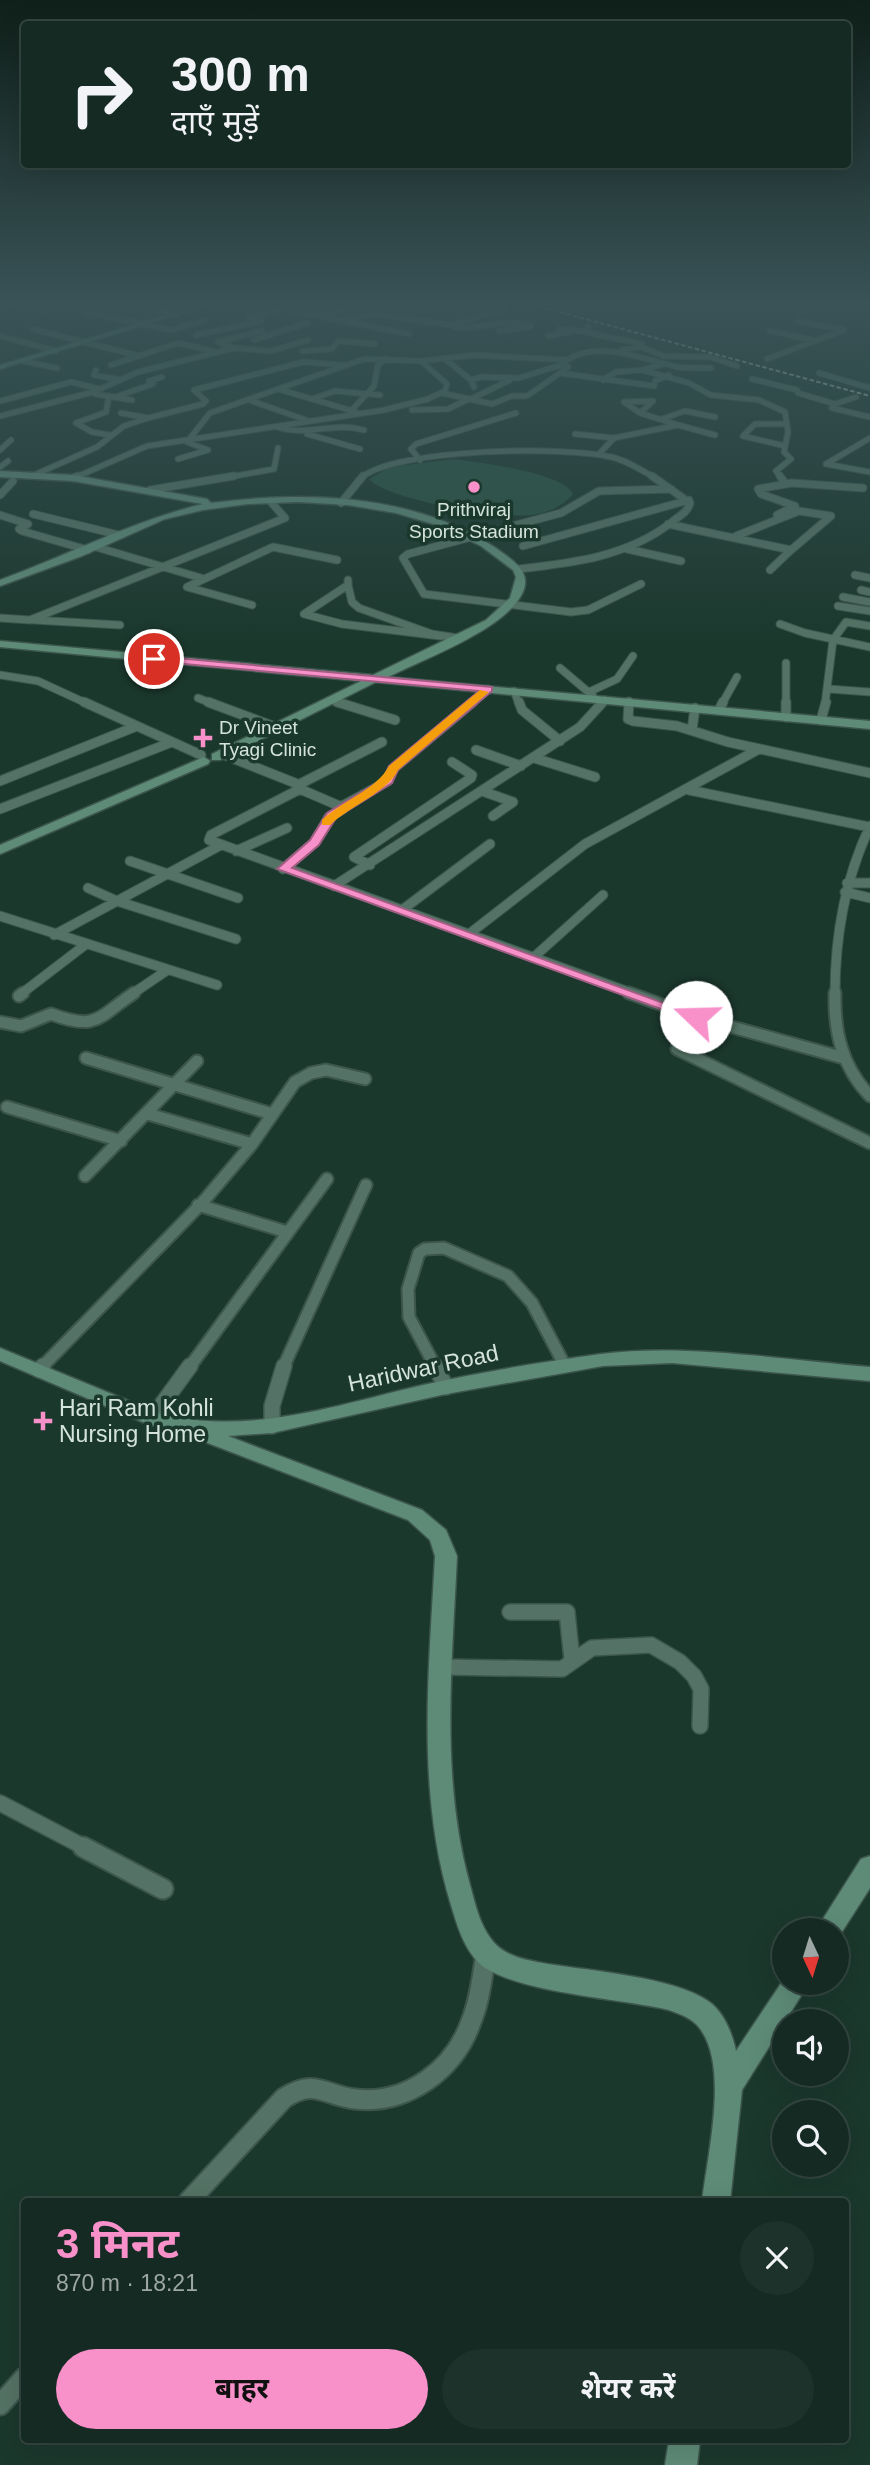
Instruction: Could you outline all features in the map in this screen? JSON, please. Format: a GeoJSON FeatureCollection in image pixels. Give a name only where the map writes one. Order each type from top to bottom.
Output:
{"type":"FeatureCollection","features":[{"type":"Feature","properties":{"kind":"street"},"geometry":{"type":"LineString","coordinates":[[95,416],[75,423],[92,432],[110,435]]}},
{"type":"Feature","properties":{"kind":"street"},"geometry":{"type":"LineString","coordinates":[[137,416],[148,418]]}},
{"type":"Feature","properties":{"kind":"street"},"geometry":{"type":"LineString","coordinates":[[32,476],[97,447],[110,435],[155,416]]}},
{"type":"Feature","properties":{"kind":"street"},"geometry":{"type":"LineString","coordinates":[[187,442],[206,416]]}},
{"type":"Feature","properties":{"kind":"street"},"geometry":{"type":"LineString","coordinates":[[293,416],[310,422]]}},
{"type":"Feature","properties":{"kind":"street"},"geometry":{"type":"LineString","coordinates":[[73,478],[141,448],[347,416]]}},
{"type":"Feature","properties":{"kind":"street"},"geometry":{"type":"LineString","coordinates":[[419,460],[411,449],[416,444],[506,416]]}},
{"type":"Feature","properties":{"kind":"street"},"geometry":{"type":"LineString","coordinates":[[651,416],[716,435]]}},
{"type":"Feature","properties":{"kind":"street"},"geometry":{"type":"LineString","coordinates":[[662,419],[671,416]]}},
{"type":"Feature","properties":{"kind":"street"},"geometry":{"type":"LineString","coordinates":[[710,416],[715,417]]}},
{"type":"Feature","properties":{"kind":"street"},"geometry":{"type":"LineString","coordinates":[[785,483],[776,471],[791,459],[784,452],[788,424],[786,416]]}},
{"type":"Feature","properties":{"kind":"street"},"geometry":{"type":"LineString","coordinates":[[785,446],[743,436],[755,424],[788,424]]}},
{"type":"Feature","properties":{"kind":"street"},"geometry":{"type":"LineString","coordinates":[[276,427],[292,434],[351,425],[364,430]]}},
{"type":"Feature","properties":{"kind":"street"},"geometry":{"type":"LineString","coordinates":[[575,434],[614,438],[678,425]]}},
{"type":"Feature","properties":{"kind":"street"},"geometry":{"type":"LineString","coordinates":[[303,433],[360,449]]}},
{"type":"Feature","properties":{"kind":"street"},"geometry":{"type":"LineString","coordinates":[[599,454],[614,438]]}},
{"type":"Feature","properties":{"kind":"street"},"geometry":{"type":"LineString","coordinates":[[869,471],[825,464],[870,438]]}},
{"type":"Feature","properties":{"kind":"street"},"geometry":{"type":"LineString","coordinates":[[0,450],[11,440]]}},
{"type":"Feature","properties":{"kind":"street"},"geometry":{"type":"LineString","coordinates":[[178,459],[209,449],[187,442]]}},
{"type":"Feature","properties":{"kind":"street"},"geometry":{"type":"LineString","coordinates":[[150,490],[267,471],[276,467],[278,448]]}},
{"type":"Feature","properties":{"kind":"street"},"geometry":{"type":"LineString","coordinates":[[341,503],[368,472],[419,460],[509,453],[599,454],[625,462],[689,500]]}},
{"type":"Feature","properties":{"kind":"street"},"geometry":{"type":"LineString","coordinates":[[0,467],[8,461]]}},
{"type":"Feature","properties":{"kind":"street"},"geometry":{"type":"LineString","coordinates":[[0,474],[73,478],[218,504]]}},
{"type":"Feature","properties":{"kind":"street"},"geometry":{"type":"LineString","coordinates":[[0,495],[13,481]]}},
{"type":"Feature","properties":{"kind":"street"},"geometry":{"type":"LineString","coordinates":[[777,515],[795,506],[771,498],[758,489],[771,483],[863,488]]}},
{"type":"Feature","properties":{"kind":"street"},"geometry":{"type":"LineString","coordinates":[[852,496],[870,484]]}},
{"type":"Feature","properties":{"kind":"street"},"geometry":{"type":"LineString","coordinates":[[641,584],[581,611],[510,605],[424,594],[403,558],[408,554],[561,513],[599,491],[671,489]]}},
{"type":"Feature","properties":{"kind":"street"},"geometry":{"type":"LineString","coordinates":[[0,583],[92,548],[162,517],[218,504],[270,501],[341,503],[421,516],[474,538],[518,569],[586,562],[627,549],[689,508],[689,500]]}},
{"type":"Feature","properties":{"kind":"street"},"geometry":{"type":"LineString","coordinates":[[523,546],[689,500]]}},
{"type":"Feature","properties":{"kind":"street"},"geometry":{"type":"LineString","coordinates":[[30,620],[285,518],[270,501]]}},
{"type":"Feature","properties":{"kind":"street"},"geometry":{"type":"LineString","coordinates":[[736,536],[799,512],[831,516],[770,570]]}},
{"type":"Feature","properties":{"kind":"street"},"geometry":{"type":"LineString","coordinates":[[33,514],[120,535]]}},
{"type":"Feature","properties":{"kind":"street"},"geometry":{"type":"LineString","coordinates":[[0,515],[28,524],[20,530],[201,578]]}},
{"type":"Feature","properties":{"kind":"street"},"geometry":{"type":"LineString","coordinates":[[0,527],[16,521]]}},
{"type":"Feature","properties":{"kind":"street"},"geometry":{"type":"LineString","coordinates":[[668,524],[736,536],[791,550]]}},
{"type":"Feature","properties":{"kind":"street"},"geometry":{"type":"LineString","coordinates":[[252,605],[187,587],[201,578],[273,547],[337,560]]}},
{"type":"Feature","properties":{"kind":"street"},"geometry":{"type":"LineString","coordinates":[[627,549],[681,561]]}},
{"type":"Feature","properties":{"kind":"street"},"geometry":{"type":"LineString","coordinates":[[1,848],[150,782],[166,779],[208,756],[491,622],[510,605],[521,583],[518,569]]}},
{"type":"Feature","properties":{"kind":"street"},"geometry":{"type":"LineString","coordinates":[[855,575],[870,578]]}},
{"type":"Feature","properties":{"kind":"street"},"geometry":{"type":"LineString","coordinates":[[440,636],[359,608],[352,602],[348,583],[304,614],[342,624],[440,636],[457,638]]}},
{"type":"Feature","properties":{"kind":"street"},"geometry":{"type":"LineString","coordinates":[[861,590],[870,592]]}},
{"type":"Feature","properties":{"kind":"street"},"geometry":{"type":"LineString","coordinates":[[843,597],[870,602]]}},
{"type":"Feature","properties":{"kind":"street"},"geometry":{"type":"LineString","coordinates":[[838,606],[870,611]]}},
{"type":"Feature","properties":{"kind":"street"},"geometry":{"type":"LineString","coordinates":[[0,618],[120,625]]}},
{"type":"Feature","properties":{"kind":"street"},"geometry":{"type":"LineString","coordinates":[[821,720],[829,689],[834,640],[846,622],[870,625]]}},
{"type":"Feature","properties":{"kind":"street"},"geometry":{"type":"LineString","coordinates":[[780,624],[834,640],[870,647]]}},
{"type":"Feature","properties":{"kind":"street"},"geometry":{"type":"LineString","coordinates":[[0,644],[597,697],[870,725]]}},
{"type":"Feature","properties":{"kind":"street"},"geometry":{"type":"LineString","coordinates":[[334,886],[370,865],[432,820],[482,791],[586,723],[597,697],[617,679],[622,667],[633,656]]}},
{"type":"Feature","properties":{"kind":"street"},"geometry":{"type":"LineString","coordinates":[[786,663],[786,717]]}},
{"type":"Feature","properties":{"kind":"street"},"geometry":{"type":"LineString","coordinates":[[559,668],[597,697]]}},
{"type":"Feature","properties":{"kind":"street"},"geometry":{"type":"LineString","coordinates":[[0,675],[38,681],[172,742],[299,787],[342,806]]}},
{"type":"Feature","properties":{"kind":"street"},"geometry":{"type":"LineString","coordinates":[[719,710],[737,677]]}},
{"type":"Feature","properties":{"kind":"street"},"geometry":{"type":"LineString","coordinates":[[283,869],[315,842],[328,818],[342,806],[388,781],[393,769],[488,689]]}},
{"type":"Feature","properties":{"kind":"street"},"geometry":{"type":"LineString","coordinates":[[829,689],[870,692]]}},
{"type":"Feature","properties":{"kind":"street"},"geometry":{"type":"LineString","coordinates":[[514,691],[522,710],[560,741]]}},
{"type":"Feature","properties":{"kind":"street"},"geometry":{"type":"LineString","coordinates":[[198,698],[272,728]]}},
{"type":"Feature","properties":{"kind":"street"},"geometry":{"type":"LineString","coordinates":[[331,700],[395,720]]}},
{"type":"Feature","properties":{"kind":"street"},"geometry":{"type":"LineString","coordinates":[[629,702],[628,719],[692,730],[870,773]]}},
{"type":"Feature","properties":{"kind":"street"},"geometry":{"type":"LineString","coordinates":[[692,730],[695,708]]}},
{"type":"Feature","properties":{"kind":"street"},"geometry":{"type":"LineString","coordinates":[[0,782],[137,726]]}},
{"type":"Feature","properties":{"kind":"street"},"geometry":{"type":"LineString","coordinates":[[0,809],[172,742]]}},
{"type":"Feature","properties":{"kind":"street"},"geometry":{"type":"LineString","coordinates":[[382,742],[209,838],[283,869],[719,1025],[844,1058]]}},
{"type":"Feature","properties":{"kind":"street"},"geometry":{"type":"LineString","coordinates":[[468,934],[585,844],[690,790],[759,748]]}},
{"type":"Feature","properties":{"kind":"street"},"geometry":{"type":"LineString","coordinates":[[476,750],[521,766]]}},
{"type":"Feature","properties":{"kind":"street"},"geometry":{"type":"LineString","coordinates":[[534,758],[595,778]]}},
{"type":"Feature","properties":{"kind":"street"},"geometry":{"type":"LineString","coordinates":[[370,865],[354,858],[471,778],[472,775],[452,762]]}},
{"type":"Feature","properties":{"kind":"street"},"geometry":{"type":"LineString","coordinates":[[690,790],[869,831],[846,888],[837,947],[836,1019],[844,1058],[851,1074],[870,1096]]}},
{"type":"Feature","properties":{"kind":"street"},"geometry":{"type":"LineString","coordinates":[[482,791],[513,802],[493,816]]}},
{"type":"Feature","properties":{"kind":"street"},"geometry":{"type":"LineString","coordinates":[[236,851],[286,828]]}},
{"type":"Feature","properties":{"kind":"street"},"geometry":{"type":"LineString","coordinates":[[402,911],[491,844]]}},
{"type":"Feature","properties":{"kind":"street"},"geometry":{"type":"LineString","coordinates":[[54,935],[221,845]]}},
{"type":"Feature","properties":{"kind":"street"},"geometry":{"type":"LineString","coordinates":[[130,861],[238,898]]}},
{"type":"Feature","properties":{"kind":"street"},"geometry":{"type":"LineString","coordinates":[[846,888],[870,883]]}},
{"type":"Feature","properties":{"kind":"street"},"geometry":{"type":"LineString","coordinates":[[88,888],[117,901],[236,939]]}},
{"type":"Feature","properties":{"kind":"street"},"geometry":{"type":"LineString","coordinates":[[846,888],[870,898]]}},
{"type":"Feature","properties":{"kind":"street"},"geometry":{"type":"LineString","coordinates":[[534,957],[603,895]]}},
{"type":"Feature","properties":{"kind":"street"},"geometry":{"type":"LineString","coordinates":[[0,916],[166,971],[217,985]]}},
{"type":"Feature","properties":{"kind":"street"},"geometry":{"type":"LineString","coordinates":[[19,996],[85,945]]}},
{"type":"Feature","properties":{"kind":"street"},"geometry":{"type":"LineString","coordinates":[[0,1022],[21,1026],[51,1014],[78,1024],[90,1023],[166,971]]}},
{"type":"Feature","properties":{"kind":"street"},"geometry":{"type":"LineString","coordinates":[[677,1049],[870,1143]]}},
{"type":"Feature","properties":{"kind":"street"},"geometry":{"type":"LineString","coordinates":[[86,1058],[272,1114]]}},
{"type":"Feature","properties":{"kind":"street"},"geometry":{"type":"LineString","coordinates":[[85,1175],[148,1115],[197,1061]]}},
{"type":"Feature","properties":{"kind":"street"},"geometry":{"type":"LineString","coordinates":[[39,1370],[115,1295],[198,1205],[252,1144],[292,1086],[312,1072],[330,1069],[365,1079]]}},
{"type":"Feature","properties":{"kind":"street"},"geometry":{"type":"LineString","coordinates":[[7,1107],[121,1141]]}},
{"type":"Feature","properties":{"kind":"street"},"geometry":{"type":"LineString","coordinates":[[148,1115],[252,1144]]}},
{"type":"Feature","properties":{"kind":"street"},"geometry":{"type":"LineString","coordinates":[[152,1418],[327,1179]]}},
{"type":"Feature","properties":{"kind":"street"},"geometry":{"type":"LineString","coordinates":[[272,1426],[272,1406],[283,1368],[366,1185]]}},
{"type":"Feature","properties":{"kind":"street"},"geometry":{"type":"LineString","coordinates":[[198,1205],[287,1232]]}},
{"type":"Feature","properties":{"kind":"street"},"geometry":{"type":"LineString","coordinates":[[446,1387],[410,1317],[407,1302],[419,1254],[425,1249],[443,1248],[509,1276],[532,1303],[565,1364]]}},
{"type":"Feature","properties":{"kind":"street","name":"Haridwar Road"},"geometry":{"type":"LineString","coordinates":[[0,1354],[152,1418],[185,1427],[233,1429],[272,1426],[446,1387],[565,1364],[672,1357],[870,1374]]}},
{"type":"Feature","properties":{"kind":"street"},"geometry":{"type":"LineString","coordinates":[[185,1427],[415,1516],[439,1536],[446,1556],[442,1667],[442,1816],[455,1881],[471,1928],[486,1954],[522,1971],[667,1999],[698,2009],[715,2028],[724,2053],[729,2086],[716,2198]]}},
{"type":"Feature","properties":{"kind":"street"},"geometry":{"type":"LineString","coordinates":[[510,1612],[561,1609],[567,1612],[572,1660]]}},
{"type":"Feature","properties":{"kind":"street"},"geometry":{"type":"LineString","coordinates":[[442,1667],[562,1669],[592,1648],[650,1646],[680,1662],[694,1676],[701,1689],[700,1727]]}},
{"type":"Feature","properties":{"kind":"street"},"geometry":{"type":"LineString","coordinates":[[0,1803],[163,1889]]}},
{"type":"Feature","properties":{"kind":"street"},"geometry":{"type":"LineString","coordinates":[[837,1918],[870,1867]]}},
{"type":"Feature","properties":{"kind":"street"},"geometry":{"type":"LineString","coordinates":[[192,2198],[284,2098],[295,2090],[325,2087],[348,2098],[377,2101],[406,2094],[440,2070],[463,2042],[476,2006],[486,1954]]}},
{"type":"Feature","properties":{"kind":"street"},"geometry":{"type":"LineString","coordinates":[[729,2086],[788,1995]]}},
{"type":"Feature","properties":{"kind":"street"},"geometry":{"type":"LineString","coordinates":[[0,2405],[21,2381]]}},
{"type":"Feature","properties":{"kind":"street"},"geometry":{"type":"LineString","coordinates":[[681,2465],[685,2443]]}},
{"type":"Feature","properties":{"kind":"green space","name":"Prithviraj Sports Stadium"},"geometry":{"type":"Polygon","coordinates":[[[455,459],[538,474],[566,486],[573,494],[559,506],[543,513],[496,514],[421,501],[380,487],[369,479],[390,467],[455,459]]]}},
{"type":"Feature","properties":{"kind":"slow traffic"},"geometry":{"type":"LineString","coordinates":[[326,822],[343,809],[342,806],[388,781],[393,769],[484,692]]}},
{"type":"Feature","properties":{"kind":"place","name":"Prithviraj Sports Stadium"},"geometry":{"type":"Point","coordinates":[474,487]}},
{"type":"Feature","properties":{"kind":"place","name":"Dr Vineet Tyagi Clinic"},"geometry":{"type":"Point","coordinates":[203,738]}},
{"type":"Feature","properties":{"kind":"place","name":"Hari Ram Kohli Nursing Home"},"geometry":{"type":"Point","coordinates":[43,1421]}},
{"type":"Feature","properties":{"kind":"route"},"geometry":{"type":"LineString","coordinates":[[154,659],[488,689],[393,769],[388,781],[342,806],[343,809],[327,820],[315,842],[283,869],[696,1017]]}}]}
